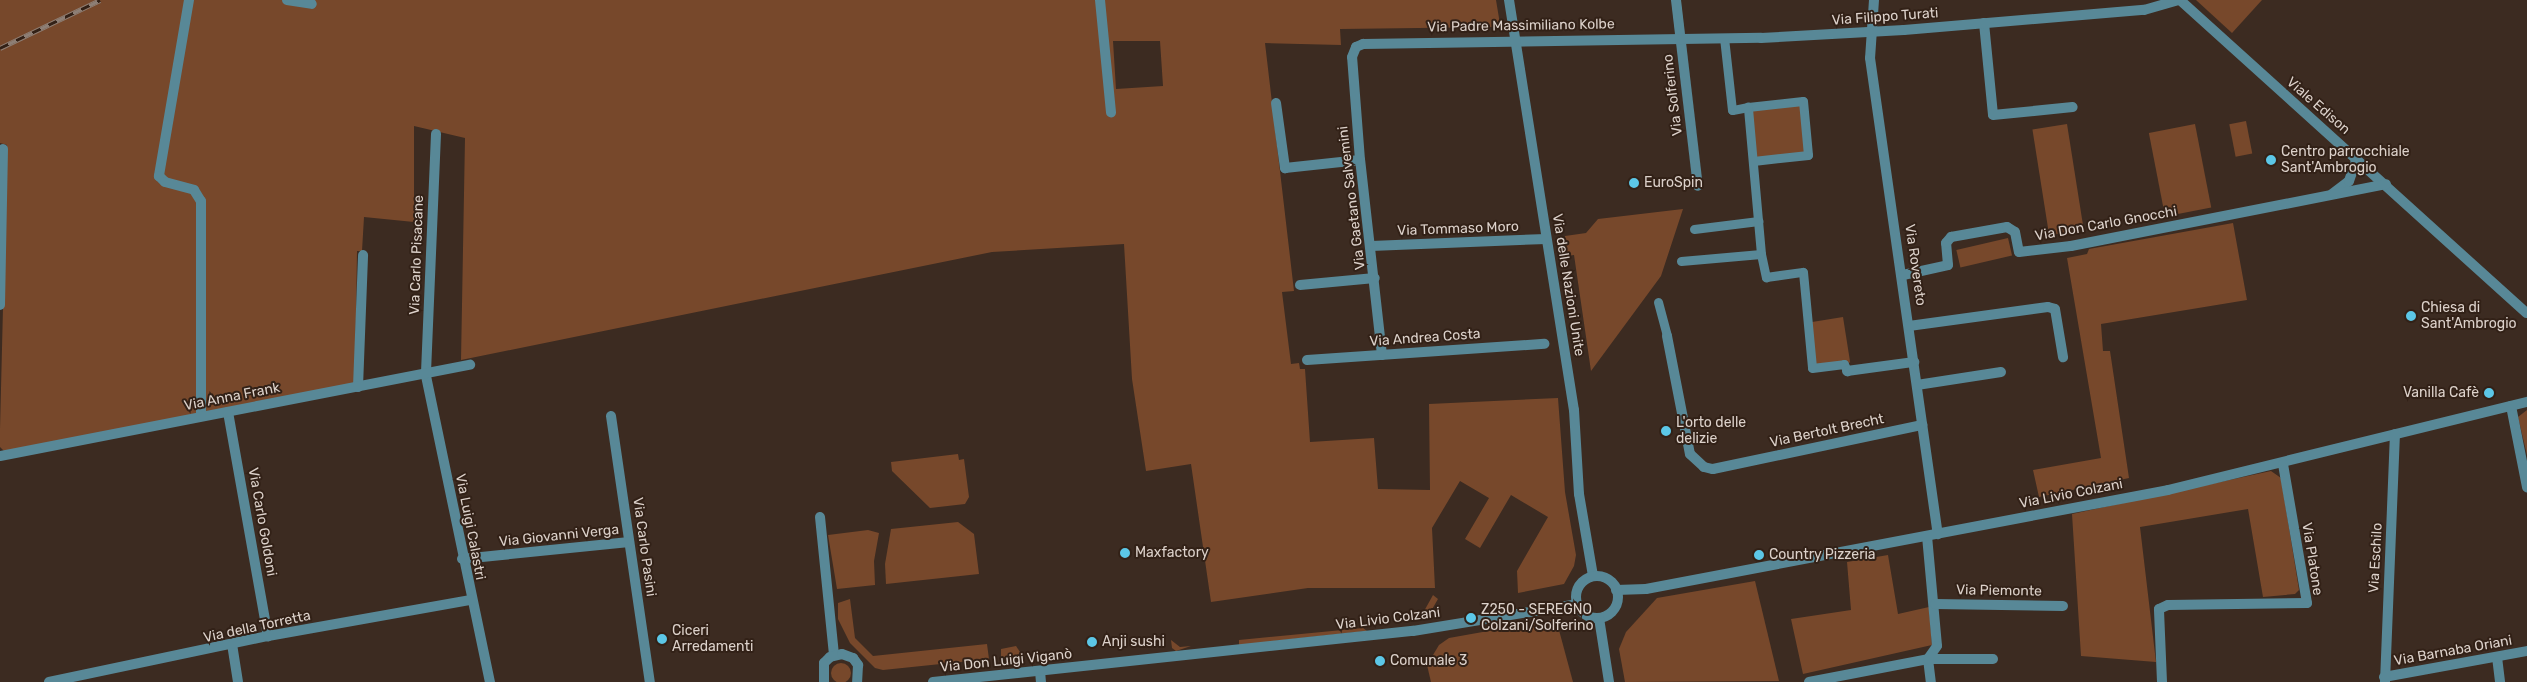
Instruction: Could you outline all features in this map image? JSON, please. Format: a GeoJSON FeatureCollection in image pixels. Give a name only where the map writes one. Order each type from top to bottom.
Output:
{"type":"FeatureCollection","features":[{"type":"Feature","properties":{"kind":"street"},"geometry":{"type":"LineString","coordinates":[[189,0],[159,176],[165,182],[194,190],[200,201],[201,416]]}},
{"type":"Feature","properties":{"kind":"street"},"geometry":{"type":"LineString","coordinates":[[287,0],[312,4]]}},
{"type":"Feature","properties":{"kind":"street"},"geometry":{"type":"LineString","coordinates":[[1100,0],[1111,112]]}},
{"type":"Feature","properties":{"kind":"street","name":"Via delle Nazioni Unite"},"geometry":{"type":"LineString","coordinates":[[1509,0],[1574,410],[1579,494],[1593,576]]}},
{"type":"Feature","properties":{"kind":"street","name":"Via Solferino"},"geometry":{"type":"LineString","coordinates":[[1676,0],[1698,186]]}},
{"type":"Feature","properties":{"kind":"street","name":"Via Rovereto"},"geometry":{"type":"LineString","coordinates":[[1874,0],[1870,58],[1903,275],[1938,534]]}},
{"type":"Feature","properties":{"kind":"street","name":"Via Filippo Turati"},"geometry":{"type":"LineString","coordinates":[[1680,37],[1724,38],[1872,32],[2158,8],[2180,0]]}},
{"type":"Feature","properties":{"kind":"street","name":"Viale Edison"},"geometry":{"type":"LineString","coordinates":[[2180,0],[2527,312]]}},
{"type":"Feature","properties":{"kind":"street"},"geometry":{"type":"LineString","coordinates":[[1984,23],[1992,115],[2073,107]]}},
{"type":"Feature","properties":{"kind":"street","name":"Via Padre Massimiliano Kolbe"},"geometry":{"type":"LineString","coordinates":[[1363,44],[1680,37]]}},
{"type":"Feature","properties":{"kind":"street"},"geometry":{"type":"LineString","coordinates":[[1724,38],[1732,110],[1803,102],[1808,155],[1753,161]]}},
{"type":"Feature","properties":{"kind":"street","name":"Via Gaetano Salvemini"},"geometry":{"type":"LineString","coordinates":[[1363,44],[1356,47],[1352,57],[1360,160],[1375,278],[1382,355]]}},
{"type":"Feature","properties":{"kind":"street"},"geometry":{"type":"LineString","coordinates":[[1276,103],[1285,168],[1360,160]]}},
{"type":"Feature","properties":{"kind":"street"},"geometry":{"type":"LineString","coordinates":[[1748,107],[1759,221],[1760,254],[1766,277],[1803,272],[1812,368],[1844,364],[1847,371],[1914,362]]}},
{"type":"Feature","properties":{"kind":"street","name":"Via Carlo Pisacane"},"geometry":{"type":"LineString","coordinates":[[426,376],[436,134]]}},
{"type":"Feature","properties":{"kind":"street"},"geometry":{"type":"LineString","coordinates":[[0,305],[3,149]]}},
{"type":"Feature","properties":{"kind":"street","name":"Via Don Carlo Gnocchi"},"geometry":{"type":"LineString","coordinates":[[2329,196],[2349,181],[2357,158]]}},
{"type":"Feature","properties":{"kind":"street","name":"Via Don Carlo Gnocchi"},"geometry":{"type":"LineString","coordinates":[[1903,275],[1948,265],[1948,240],[1970,234],[2012,229],[2015,232],[2020,252],[2085,244],[2386,184]]}},
{"type":"Feature","properties":{"kind":"street"},"geometry":{"type":"LineString","coordinates":[[1694,229],[1759,221]]}},
{"type":"Feature","properties":{"kind":"street","name":"Via Tommaso Moro"},"geometry":{"type":"LineString","coordinates":[[1371,246],[1546,239]]}},
{"type":"Feature","properties":{"kind":"street"},"geometry":{"type":"LineString","coordinates":[[1681,261],[1760,254]]}},
{"type":"Feature","properties":{"kind":"street"},"geometry":{"type":"LineString","coordinates":[[358,387],[363,255]]}},
{"type":"Feature","properties":{"kind":"street"},"geometry":{"type":"LineString","coordinates":[[1300,285],[1375,278]]}},
{"type":"Feature","properties":{"kind":"street","name":"Via Bertolt Brecht"},"geometry":{"type":"LineString","coordinates":[[1658,302],[1667,336],[1690,454],[1704,467],[1713,469],[1922,425]]}},
{"type":"Feature","properties":{"kind":"street"},"geometry":{"type":"LineString","coordinates":[[1909,326],[2048,307],[2056,309],[2063,357]]}},
{"type":"Feature","properties":{"kind":"street","name":"Via Andrea Costa"},"geometry":{"type":"LineString","coordinates":[[1307,360],[1544,344]]}},
{"type":"Feature","properties":{"kind":"street","name":"Via Anna Frank"},"geometry":{"type":"LineString","coordinates":[[0,456],[201,416],[426,376],[470,365]]}},
{"type":"Feature","properties":{"kind":"street"},"geometry":{"type":"LineString","coordinates":[[1917,385],[2001,372]]}},
{"type":"Feature","properties":{"kind":"street","name":"Via Luigi Calastri"},"geometry":{"type":"LineString","coordinates":[[426,376],[462,559],[490,682]]}},
{"type":"Feature","properties":{"kind":"street","name":"Via Livio Colzani"},"geometry":{"type":"LineString","coordinates":[[1616,590],[1646,589],[2168,490],[2283,464],[2527,402]]}},
{"type":"Feature","properties":{"kind":"street"},"geometry":{"type":"LineString","coordinates":[[2512,406],[2527,487]]}},
{"type":"Feature","properties":{"kind":"street","name":"Via Carlo Goldoni"},"geometry":{"type":"LineString","coordinates":[[228,412],[268,636]]}},
{"type":"Feature","properties":{"kind":"street","name":"Via Carlo Pasini"},"geometry":{"type":"LineString","coordinates":[[611,416],[650,682]]}},
{"type":"Feature","properties":{"kind":"street","name":"Via Eschilo"},"geometry":{"type":"LineString","coordinates":[[2385,680],[2395,434]]}},
{"type":"Feature","properties":{"kind":"street","name":"Via Platone"},"geometry":{"type":"LineString","coordinates":[[2162,682],[2160,610],[2168,606],[2307,603],[2283,464]]}},
{"type":"Feature","properties":{"kind":"street"},"geometry":{"type":"LineString","coordinates":[[820,517],[834,656]]}},
{"type":"Feature","properties":{"kind":"street"},"geometry":{"type":"LineString","coordinates":[[1927,536],[1935,604],[1937,646],[1928,659],[1931,682]]}},
{"type":"Feature","properties":{"kind":"street","name":"Via Giovanni Verga"},"geometry":{"type":"LineString","coordinates":[[462,559],[629,542]]}},
{"type":"Feature","properties":{"kind":"street"},"geometry":{"type":"LineString","coordinates":[[1593,576],[1608,579],[1616,590],[1616,605],[1599,618],[1586,615],[1577,604],[1580,583],[1593,576]]}},
{"type":"Feature","properties":{"kind":"street","name":"Via della Torretta"},"geometry":{"type":"LineString","coordinates":[[49,682],[268,636],[471,600]]}},
{"type":"Feature","properties":{"kind":"street","name":"Via Livio Colzani"},"geometry":{"type":"LineString","coordinates":[[1201,654],[1413,631],[1577,604]]}},
{"type":"Feature","properties":{"kind":"street","name":"Via Piemonte"},"geometry":{"type":"LineString","coordinates":[[1935,604],[2063,606]]}},
{"type":"Feature","properties":{"kind":"street"},"geometry":{"type":"LineString","coordinates":[[1599,618],[1609,682]]}},
{"type":"Feature","properties":{"kind":"street"},"geometry":{"type":"LineString","coordinates":[[232,644],[238,682]]}},
{"type":"Feature","properties":{"kind":"street","name":"Via Barnaba Oriani"},"geometry":{"type":"LineString","coordinates":[[2385,680],[2527,651]]}},
{"type":"Feature","properties":{"kind":"street"},"geometry":{"type":"LineString","coordinates":[[822,681],[823,667],[834,656],[842,654],[853,658],[859,668],[862,680]]}},
{"type":"Feature","properties":{"kind":"street","name":"Via Don Luigi Viganò"},"geometry":{"type":"LineString","coordinates":[[933,682],[1201,654]]}},
{"type":"Feature","properties":{"kind":"street"},"geometry":{"type":"LineString","coordinates":[[2497,657],[2500,682]]}},
{"type":"Feature","properties":{"kind":"street"},"geometry":{"type":"LineString","coordinates":[[1809,682],[1928,659],[1993,658]]}},
{"type":"Feature","properties":{"kind":"street"},"geometry":{"type":"LineString","coordinates":[[1040,671],[1041,682]]}},
{"type":"Feature","properties":{"kind":"shaded area"},"geometry":{"type":"Polygon","coordinates":[[[0,0],[1496,0],[1500,24],[1497,27],[1340,29],[1341,45],[1265,43],[1294,291],[1282,292],[1291,364],[1299,363],[1300,369],[1305,369],[1310,442],[1374,438],[1378,489],[1430,490],[1429,404],[1558,398],[1565,492],[1576,555],[1574,566],[1564,584],[1518,593],[1517,571],[1548,517],[1511,495],[1480,548],[1465,539],[1489,498],[1460,481],[1432,528],[1435,588],[1308,588],[1211,602],[1191,464],[1146,471],[1132,379],[1124,244],[992,252],[461,360],[465,138],[414,126],[414,222],[364,217],[362,251],[357,251],[355,384],[4,451],[0,447],[0,429],[7,145],[0,143],[0,0]],[[1113,41],[1116,89],[1163,86],[1160,41],[1113,41]]]}},
{"type":"Feature","properties":{"kind":"shaded area"},"geometry":{"type":"Polygon","coordinates":[[[2196,0],[2262,0],[2232,33],[2196,0]]]}},
{"type":"Feature","properties":{"kind":"shaded area"},"geometry":{"type":"Polygon","coordinates":[[[1803,101],[1808,155],[1753,160],[1748,106],[1803,101]]]}},
{"type":"Feature","properties":{"kind":"shaded area"},"geometry":{"type":"Polygon","coordinates":[[[2246,121],[2252,153],[2236,157],[2229,124],[2246,121]]]}},
{"type":"Feature","properties":{"kind":"shaded area"},"geometry":{"type":"Polygon","coordinates":[[[2067,124],[2084,230],[2049,235],[2032,129],[2067,124]]]}},
{"type":"Feature","properties":{"kind":"shaded area"},"geometry":{"type":"Polygon","coordinates":[[[2195,124],[2211,207],[2165,216],[2149,133],[2195,124]]]}},
{"type":"Feature","properties":{"kind":"shaded area"},"geometry":{"type":"Polygon","coordinates":[[[1683,209],[1661,276],[1591,371],[1574,255],[1566,256],[1565,236],[1586,233],[1598,219],[1683,209]]]}},
{"type":"Feature","properties":{"kind":"shaded area"},"geometry":{"type":"Polygon","coordinates":[[[2233,223],[2247,300],[2101,324],[2103,351],[2110,351],[2129,478],[2039,497],[2033,470],[2101,458],[2067,258],[2087,254],[2089,249],[2233,223]]]}},
{"type":"Feature","properties":{"kind":"shaded area"},"geometry":{"type":"Polygon","coordinates":[[[2008,238],[2012,256],[1960,267],[1956,250],[2008,238]]]}},
{"type":"Feature","properties":{"kind":"shaded area"},"geometry":{"type":"Polygon","coordinates":[[[1843,317],[1850,362],[1815,368],[1807,323],[1843,317]]]}},
{"type":"Feature","properties":{"kind":"shaded area"},"geometry":{"type":"Polygon","coordinates":[[[2527,410],[2527,455],[2518,417],[2527,410]]]}},
{"type":"Feature","properties":{"kind":"shaded area"},"geometry":{"type":"Polygon","coordinates":[[[958,454],[959,460],[964,459],[969,497],[965,504],[930,508],[892,471],[891,462],[958,454]]]}},
{"type":"Feature","properties":{"kind":"shaded area"},"geometry":{"type":"Polygon","coordinates":[[[2271,471],[2281,478],[2299,590],[2295,594],[2263,597],[2248,509],[2140,527],[2156,662],[2081,656],[2072,514],[2271,471]]]}},
{"type":"Feature","properties":{"kind":"shaded area"},"geometry":{"type":"Polygon","coordinates":[[[958,522],[974,534],[979,574],[886,584],[885,564],[891,529],[958,522]]]}},
{"type":"Feature","properties":{"kind":"shaded area"},"geometry":{"type":"Polygon","coordinates":[[[868,530],[879,533],[874,561],[875,585],[837,589],[828,535],[868,530]]]}},
{"type":"Feature","properties":{"kind":"shaded area"},"geometry":{"type":"Polygon","coordinates":[[[1888,555],[1898,614],[1929,607],[1932,645],[1803,674],[1791,619],[1851,610],[1847,562],[1888,555]]]}},
{"type":"Feature","properties":{"kind":"shaded area"},"geometry":{"type":"Polygon","coordinates":[[[1755,581],[1779,681],[1625,682],[1619,649],[1626,632],[1657,598],[1755,581]]]}},
{"type":"Feature","properties":{"kind":"shaded area"},"geometry":{"type":"Polygon","coordinates":[[[1433,595],[1438,599],[1427,618],[1410,621],[1423,613],[1433,595]]]}},
{"type":"Feature","properties":{"kind":"shaded area"},"geometry":{"type":"Polygon","coordinates":[[[850,599],[855,638],[873,656],[987,644],[989,659],[883,670],[875,668],[850,643],[838,619],[838,603],[850,599]]]}},
{"type":"Feature","properties":{"kind":"shaded area"},"geometry":{"type":"Polygon","coordinates":[[[1556,619],[1573,682],[1431,682],[1427,665],[1439,645],[1449,638],[1556,619]]]}},
{"type":"Feature","properties":{"kind":"shaded area"},"geometry":{"type":"Polygon","coordinates":[[[1363,628],[1367,631],[1239,645],[1239,640],[1363,628]]]}},
{"type":"Feature","properties":{"kind":"shaded area"},"geometry":{"type":"Polygon","coordinates":[[[1171,640],[1180,647],[1191,646],[1176,651],[1172,648],[1171,640]]]}},
{"type":"Feature","properties":{"kind":"shaded area"},"geometry":{"type":"Polygon","coordinates":[[[1016,646],[1022,655],[1001,658],[1001,649],[1016,646]]]}},
{"type":"Feature","properties":{"kind":"shaded area"},"geometry":{"type":"Polygon","coordinates":[[[841,663],[848,666],[851,673],[848,680],[841,683],[834,680],[831,673],[834,666],[841,663]]]}},
{"type":"Feature","properties":{"kind":"railway"},"geometry":{"type":"LineString","coordinates":[[0,48],[100,0]]}},
{"type":"Feature","properties":{"kind":"place","name":"Centro parrocchiale Sant'Ambrogio"},"geometry":{"type":"Point","coordinates":[2271,160]}},
{"type":"Feature","properties":{"kind":"place","name":"EuroSpin"},"geometry":{"type":"Point","coordinates":[1634,183]}},
{"type":"Feature","properties":{"kind":"place","name":"Chiesa di Sant'Ambrogio"},"geometry":{"type":"Point","coordinates":[2411,316]}},
{"type":"Feature","properties":{"kind":"place","name":"Vanilla Cafè"},"geometry":{"type":"Point","coordinates":[2489,393]}},
{"type":"Feature","properties":{"kind":"place","name":"L'orto delle delizie"},"geometry":{"type":"Point","coordinates":[1666,431]}},
{"type":"Feature","properties":{"kind":"place","name":"Maxfactory"},"geometry":{"type":"Point","coordinates":[1125,553]}},
{"type":"Feature","properties":{"kind":"place","name":"Country Pizzeria"},"geometry":{"type":"Point","coordinates":[1759,555]}},
{"type":"Feature","properties":{"kind":"place","name":"Z250 - SEREGNO Colzani/Solferino"},"geometry":{"type":"Point","coordinates":[1471,618]}},
{"type":"Feature","properties":{"kind":"place","name":"Ciceri Arredamenti"},"geometry":{"type":"Point","coordinates":[662,639]}},
{"type":"Feature","properties":{"kind":"place","name":"Anji sushi"},"geometry":{"type":"Point","coordinates":[1092,642]}},
{"type":"Feature","properties":{"kind":"place","name":"Comunale 3"},"geometry":{"type":"Point","coordinates":[1380,661]}}]}
